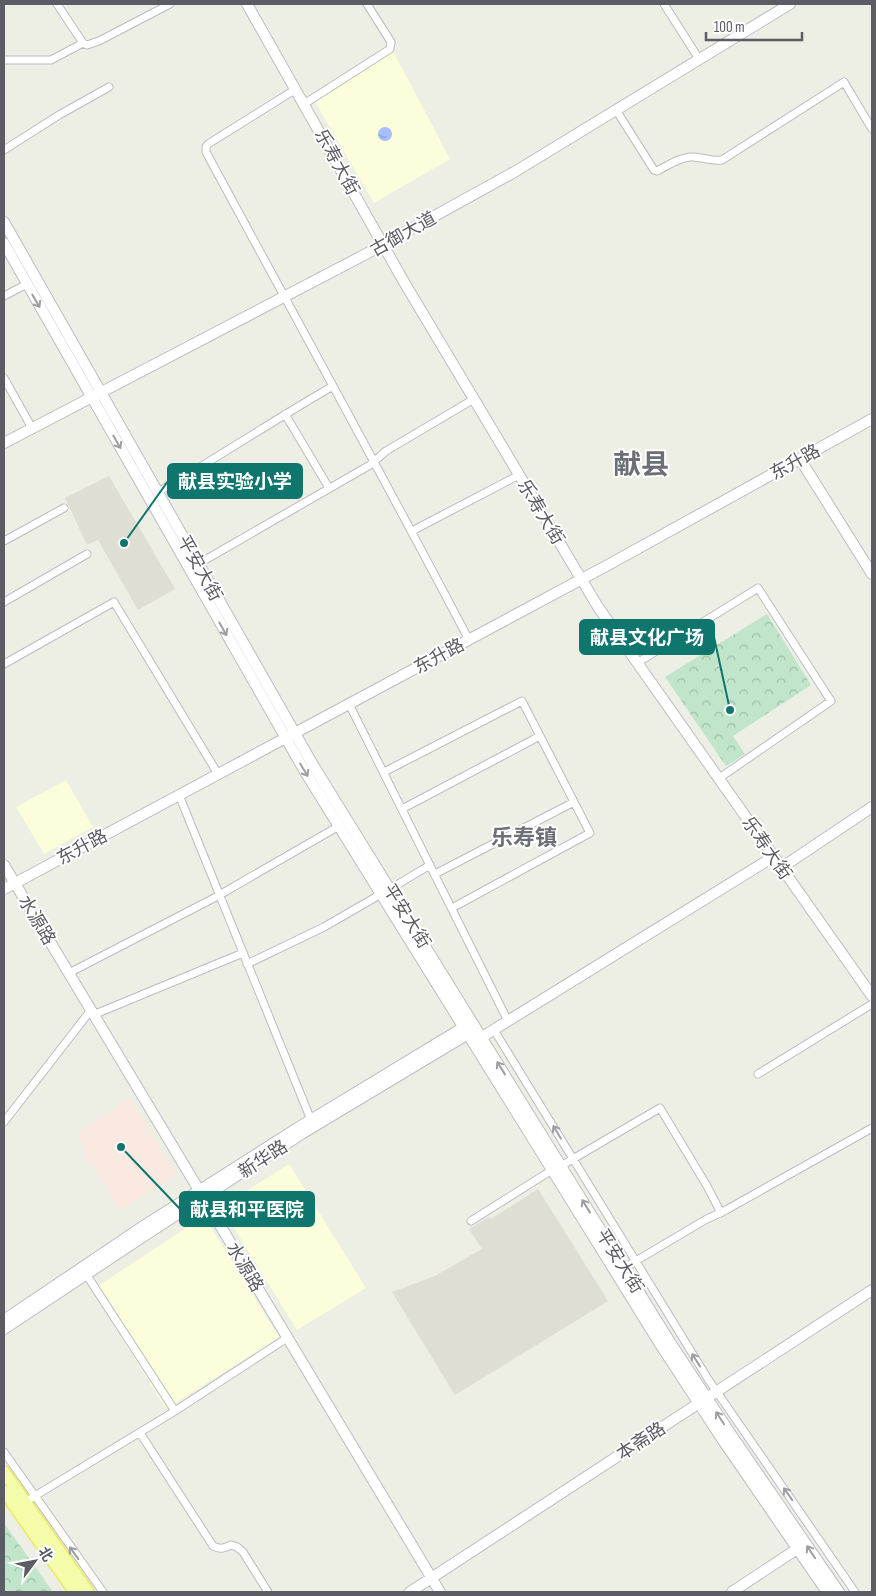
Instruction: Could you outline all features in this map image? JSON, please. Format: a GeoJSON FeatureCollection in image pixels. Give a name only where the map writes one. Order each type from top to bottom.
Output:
{"type":"FeatureCollection","features":[{"type":"Feature","properties":{"kind":"main road","name":"乐寿大街"},"geometry":{"type":"LineString","coordinates":[[247,4],[383,245],[598,607],[872,996]]}},
{"type":"Feature","properties":{"kind":"main road","name":"古御大道"},"geometry":{"type":"LineString","coordinates":[[4,443],[383,245],[516,171],[790,4]]}},
{"type":"Feature","properties":{"kind":"main road","name":"平安大街"},"geometry":{"type":"LineString","coordinates":[[4,222],[96,395],[290,736],[557,1168],[660,1344],[703,1400],[839,1592]]}},
{"type":"Feature","properties":{"kind":"main road","name":"平安大街"},"geometry":{"type":"LineString","coordinates":[[4,243],[27,284],[158,492],[339,826],[386,892]]}},
{"type":"Feature","properties":{"kind":"main road","name":"东升路"},"geometry":{"type":"LineString","coordinates":[[4,889],[469,640],[872,419]]}},
{"type":"Feature","properties":{"kind":"main road"},"geometry":{"type":"LineString","coordinates":[[800,459],[872,574]]}},
{"type":"Feature","properties":{"kind":"main road"},"geometry":{"type":"LineString","coordinates":[[781,868],[872,806]]}},
{"type":"Feature","properties":{"kind":"main road"},"geometry":{"type":"LineString","coordinates":[[472,1030],[494,1030],[773,857]]}},
{"type":"Feature","properties":{"kind":"main road","name":"水源路"},"geometry":{"type":"LineString","coordinates":[[4,865],[440,1592]]}},
{"type":"Feature","properties":{"kind":"main road","name":"新华路"},"geometry":{"type":"LineString","coordinates":[[4,1329],[310,1120],[472,1030]]}},
{"type":"Feature","properties":{"kind":"main road","name":"新华路"},"geometry":{"type":"LineString","coordinates":[[4,1320],[201,1194],[472,1030]]}},
{"type":"Feature","properties":{"kind":"main road","name":"平安大街"},"geometry":{"type":"LineString","coordinates":[[557,1168],[624,1268],[703,1400],[797,1549],[827,1592]]}},
{"type":"Feature","properties":{"kind":"main road","name":"本斋路"},"geometry":{"type":"LineString","coordinates":[[410,1592],[872,1290]]}},
{"type":"Feature","properties":{"kind":"main road"},"geometry":{"type":"LineString","coordinates":[[4,1472],[30,1499],[88,1592]]}},
{"type":"Feature","properties":{"kind":"main road"},"geometry":{"type":"LineString","coordinates":[[4,1490],[75,1592]]}},
{"type":"Feature","properties":{"kind":"main road"},"geometry":{"type":"LineString","coordinates":[[732,1592],[797,1549]]}},
{"type":"Feature","properties":{"kind":"street"},"geometry":{"type":"LineString","coordinates":[[57,4],[83,43],[87,45],[99,42],[170,4]]}},
{"type":"Feature","properties":{"kind":"street"},"geometry":{"type":"LineString","coordinates":[[304,104],[390,49],[391,42],[367,4]]}},
{"type":"Feature","properties":{"kind":"street"},"geometry":{"type":"LineString","coordinates":[[664,4],[699,59]]}},
{"type":"Feature","properties":{"kind":"street"},"geometry":{"type":"LineString","coordinates":[[4,60],[51,60],[83,43]]}},
{"type":"Feature","properties":{"kind":"street"},"geometry":{"type":"LineString","coordinates":[[616,110],[654,170],[657,171],[682,158],[722,160],[844,82],[871,124]]}},
{"type":"Feature","properties":{"kind":"street"},"geometry":{"type":"LineString","coordinates":[[4,150],[59,115],[109,87]]}},
{"type":"Feature","properties":{"kind":"street"},"geometry":{"type":"LineString","coordinates":[[296,89],[206,146],[206,152],[412,531],[469,640]]}},
{"type":"Feature","properties":{"kind":"street"},"geometry":{"type":"LineString","coordinates":[[4,296],[27,284]]}},
{"type":"Feature","properties":{"kind":"street"},"geometry":{"type":"LineString","coordinates":[[4,378],[32,428]]}},
{"type":"Feature","properties":{"kind":"street"},"geometry":{"type":"LineString","coordinates":[[158,492],[204,466],[285,414],[333,386]]}},
{"type":"Feature","properties":{"kind":"street"},"geometry":{"type":"LineString","coordinates":[[198,564],[329,488],[374,461],[386,451],[474,399]]}},
{"type":"Feature","properties":{"kind":"street"},"geometry":{"type":"LineString","coordinates":[[285,414],[329,488]]}},
{"type":"Feature","properties":{"kind":"street"},"geometry":{"type":"LineString","coordinates":[[412,531],[519,474]]}},
{"type":"Feature","properties":{"kind":"street"},"geometry":{"type":"LineString","coordinates":[[4,542],[64,508]]}},
{"type":"Feature","properties":{"kind":"street"},"geometry":{"type":"LineString","coordinates":[[4,602],[87,554]]}},
{"type":"Feature","properties":{"kind":"street"},"geometry":{"type":"LineString","coordinates":[[637,663],[758,588],[832,702],[718,779]]}},
{"type":"Feature","properties":{"kind":"street"},"geometry":{"type":"LineString","coordinates":[[4,664],[114,602],[218,774]]}},
{"type":"Feature","properties":{"kind":"street"},"geometry":{"type":"LineString","coordinates":[[384,772],[522,701],[590,833],[452,908]]}},
{"type":"Feature","properties":{"kind":"street"},"geometry":{"type":"LineString","coordinates":[[349,704],[508,1021]]}},
{"type":"Feature","properties":{"kind":"street"},"geometry":{"type":"LineString","coordinates":[[402,808],[540,736]]}},
{"type":"Feature","properties":{"kind":"street"},"geometry":{"type":"LineString","coordinates":[[179,795],[310,1120]]}},
{"type":"Feature","properties":{"kind":"street"},"geometry":{"type":"LineString","coordinates":[[435,874],[574,802]]}},
{"type":"Feature","properties":{"kind":"street"},"geometry":{"type":"LineString","coordinates":[[69,973],[219,895],[339,826]]}},
{"type":"Feature","properties":{"kind":"street"},"geometry":{"type":"LineString","coordinates":[[247,964],[324,927],[430,865]]}},
{"type":"Feature","properties":{"kind":"street"},"geometry":{"type":"LineString","coordinates":[[4,1122],[92,1012],[243,953]]}},
{"type":"Feature","properties":{"kind":"street"},"geometry":{"type":"LineString","coordinates":[[758,1074],[872,1004]]}},
{"type":"Feature","properties":{"kind":"street"},"geometry":{"type":"LineString","coordinates":[[494,1030],[717,1391],[855,1592]]}},
{"type":"Feature","properties":{"kind":"street"},"geometry":{"type":"LineString","coordinates":[[471,1222],[557,1168],[660,1108],[721,1213]]}},
{"type":"Feature","properties":{"kind":"street"},"geometry":{"type":"LineString","coordinates":[[624,1268],[705,1220],[721,1213],[872,1128]]}},
{"type":"Feature","properties":{"kind":"street"},"geometry":{"type":"LineString","coordinates":[[86,1274],[175,1412]]}},
{"type":"Feature","properties":{"kind":"street"},"geometry":{"type":"LineString","coordinates":[[30,1499],[175,1412],[286,1338]]}},
{"type":"Feature","properties":{"kind":"street"},"geometry":{"type":"LineString","coordinates":[[140,1432],[213,1546],[218,1549],[231,1545],[243,1552],[268,1592]]}},
{"type":"Feature","properties":{"kind":"street"},"geometry":{"type":"LineString","coordinates":[[4,1452],[30,1499],[102,1592]]}},
{"type":"Feature","properties":{"kind":"shaded area"},"geometry":{"type":"Polygon","coordinates":[[[393,51],[450,159],[374,203],[314,100],[393,51]]]}},
{"type":"Feature","properties":{"kind":"shaded area"},"geometry":{"type":"Polygon","coordinates":[[[109,476],[175,589],[138,610],[98,540],[87,545],[65,498],[109,476]]]}},
{"type":"Feature","properties":{"kind":"shaded area"},"geometry":{"type":"Polygon","coordinates":[[[66,780],[93,827],[44,854],[16,807],[66,780]]]}},
{"type":"Feature","properties":{"kind":"shaded area"},"geometry":{"type":"Polygon","coordinates":[[[130,1099],[177,1175],[118,1211],[93,1163],[89,1165],[78,1131],[130,1099]]]}},
{"type":"Feature","properties":{"kind":"shaded area"},"geometry":{"type":"Polygon","coordinates":[[[289,1164],[366,1288],[297,1330],[221,1207],[289,1164]]]}},
{"type":"Feature","properties":{"kind":"shaded area"},"geometry":{"type":"Polygon","coordinates":[[[538,1189],[608,1301],[455,1395],[392,1292],[435,1276],[482,1249],[469,1229],[489,1217],[491,1219],[538,1189]]]}},
{"type":"Feature","properties":{"kind":"shaded area"},"geometry":{"type":"Polygon","coordinates":[[[204,1216],[279,1337],[166,1409],[92,1290],[204,1216]]]}},
{"type":"Feature","properties":{"kind":"green space"},"geometry":{"type":"Polygon","coordinates":[[[767,614],[811,685],[733,736],[745,754],[726,766],[665,677],[767,614]]]}},
{"type":"Feature","properties":{"kind":"green space"},"geometry":{"type":"Polygon","coordinates":[[[4,1523],[53,1592],[4,1592],[4,1523]]]}},
{"type":"Feature","properties":{"kind":"water"},"geometry":{"type":"Polygon","coordinates":[[[385,127],[390,129],[392,134],[390,139],[385,141],[380,139],[378,134],[380,129],[385,127]]]}},
{"type":"Feature","properties":{"kind":"place","name":"献县实验小学"},"geometry":{"type":"Point","coordinates":[124,543]}},
{"type":"Feature","properties":{"kind":"place","name":"献县文化广场"},"geometry":{"type":"Point","coordinates":[730,710]}},
{"type":"Feature","properties":{"kind":"place","name":"献县和平医院"},"geometry":{"type":"Point","coordinates":[121,1147]}},
{"type":"Feature","properties":{"kind":"district","name":"献县"},"geometry":{"type":"Point","coordinates":[641,464]}},
{"type":"Feature","properties":{"kind":"district","name":"乐寿镇"},"geometry":{"type":"Point","coordinates":[524,837]}}]}
